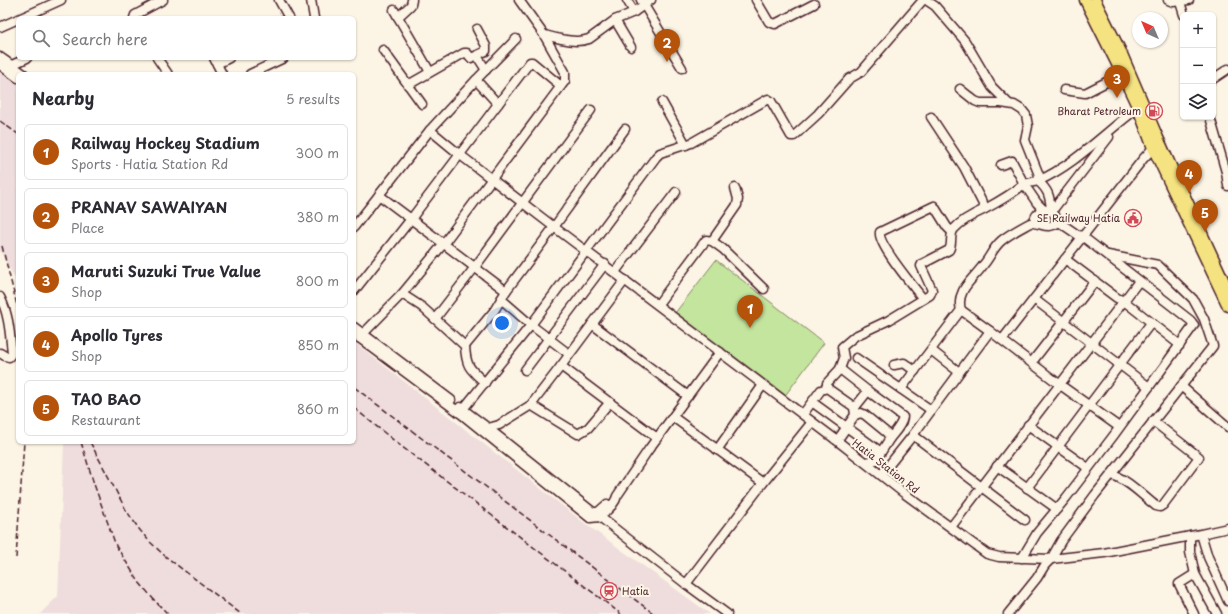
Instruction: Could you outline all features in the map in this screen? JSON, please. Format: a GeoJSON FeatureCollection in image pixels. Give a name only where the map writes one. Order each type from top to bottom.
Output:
{"type":"FeatureCollection","features":[{"type":"Feature","properties":{"kind":"main road"},"geometry":{"type":"LineString","coordinates":[[1085,0],[1228,290]]}},
{"type":"Feature","properties":{"kind":"main road"},"geometry":{"type":"LineString","coordinates":[[1095,0],[1121,52],[1157,146],[1228,306]]}},
{"type":"Feature","properties":{"kind":"street"},"geometry":{"type":"LineString","coordinates":[[135,16],[163,0]]}},
{"type":"Feature","properties":{"kind":"street"},"geometry":{"type":"LineString","coordinates":[[279,0],[288,16]]}},
{"type":"Feature","properties":{"kind":"street"},"geometry":{"type":"LineString","coordinates":[[311,0],[314,16]]}},
{"type":"Feature","properties":{"kind":"street"},"geometry":{"type":"LineString","coordinates":[[412,0],[411,5],[396,14],[430,72]]}},
{"type":"Feature","properties":{"kind":"street"},"geometry":{"type":"LineString","coordinates":[[520,0],[544,36],[565,72],[565,81],[444,243],[402,294],[359,335],[461,411],[590,518],[600,517],[611,507],[616,500],[616,496]]}},
{"type":"Feature","properties":{"kind":"street"},"geometry":{"type":"LineString","coordinates":[[627,0],[634,12]]}},
{"type":"Feature","properties":{"kind":"street"},"geometry":{"type":"LineString","coordinates":[[544,36],[585,41],[616,20],[634,12],[642,3],[651,0]]}},
{"type":"Feature","properties":{"kind":"street"},"geometry":{"type":"LineString","coordinates":[[756,0],[769,22],[775,24],[814,4]]}},
{"type":"Feature","properties":{"kind":"street"},"geometry":{"type":"LineString","coordinates":[[461,411],[531,325],[656,156],[660,153],[686,145],[768,99],[772,101],[791,136],[794,136],[821,110],[849,79],[861,72],[923,0]]}},
{"type":"Feature","properties":{"kind":"street"},"geometry":{"type":"LineString","coordinates":[[926,0],[935,6],[965,41],[992,87],[1009,104]]}},
{"type":"Feature","properties":{"kind":"street"},"geometry":{"type":"LineString","coordinates":[[1168,0],[1173,2],[1185,1],[1184,12]]}},
{"type":"Feature","properties":{"kind":"street"},"geometry":{"type":"LineString","coordinates":[[25,16],[58,1]]}},
{"type":"Feature","properties":{"kind":"street"},"geometry":{"type":"LineString","coordinates":[[642,3],[682,68]]}},
{"type":"Feature","properties":{"kind":"street"},"geometry":{"type":"LineString","coordinates":[[0,27],[16,20]]}},
{"type":"Feature","properties":{"kind":"street"},"geometry":{"type":"LineString","coordinates":[[616,20],[631,47]]}},
{"type":"Feature","properties":{"kind":"street"},"geometry":{"type":"LineString","coordinates":[[408,85],[464,53],[467,53],[471,58],[486,51],[487,48],[477,29]]}},
{"type":"Feature","properties":{"kind":"street"},"geometry":{"type":"LineString","coordinates":[[356,224],[430,130],[516,39]]}},
{"type":"Feature","properties":{"kind":"street"},"geometry":{"type":"LineString","coordinates":[[383,50],[422,104]]}},
{"type":"Feature","properties":{"kind":"street"},"geometry":{"type":"LineString","coordinates":[[477,56],[486,70]]}},
{"type":"Feature","properties":{"kind":"street"},"geometry":{"type":"LineString","coordinates":[[0,57],[6,66],[16,76]]}},
{"type":"Feature","properties":{"kind":"street"},"geometry":{"type":"LineString","coordinates":[[6,66],[22,60]]}},
{"type":"Feature","properties":{"kind":"street"},"geometry":{"type":"LineString","coordinates":[[158,60],[167,72]]}},
{"type":"Feature","properties":{"kind":"street"},"geometry":{"type":"LineString","coordinates":[[254,72],[280,60]]}},
{"type":"Feature","properties":{"kind":"street"},"geometry":{"type":"LineString","coordinates":[[215,61],[221,72]]}},
{"type":"Feature","properties":{"kind":"street"},"geometry":{"type":"LineString","coordinates":[[356,288],[411,219],[530,62],[532,62],[561,86]]}},
{"type":"Feature","properties":{"kind":"street"},"geometry":{"type":"LineString","coordinates":[[6,66],[20,72]]}},
{"type":"Feature","properties":{"kind":"street"},"geometry":{"type":"LineString","coordinates":[[1216,78],[1228,69]]}},
{"type":"Feature","properties":{"kind":"street"},"geometry":{"type":"LineString","coordinates":[[1064,90],[1085,93],[1122,74]]}},
{"type":"Feature","properties":{"kind":"street"},"geometry":{"type":"LineString","coordinates":[[476,80],[498,104]]}},
{"type":"Feature","properties":{"kind":"street"},"geometry":{"type":"LineString","coordinates":[[960,89],[975,101],[980,103],[1001,103],[1019,106],[1026,115],[1028,126],[1025,140],[1040,175],[1038,181]]}},
{"type":"Feature","properties":{"kind":"street"},"geometry":{"type":"LineString","coordinates":[[662,102],[686,145]]}},
{"type":"Feature","properties":{"kind":"street"},"geometry":{"type":"LineString","coordinates":[[827,388],[827,384],[840,368],[844,358],[842,347],[852,338],[888,320],[930,295],[932,290],[921,266],[922,264],[949,250],[951,246],[952,232],[966,218],[1024,184],[1038,181],[1054,174],[1073,161],[1138,108]]}},
{"type":"Feature","properties":{"kind":"street"},"geometry":{"type":"LineString","coordinates":[[435,319],[591,110]]}},
{"type":"Feature","properties":{"kind":"street"},"geometry":{"type":"LineString","coordinates":[[931,117],[964,166],[985,208]]}},
{"type":"Feature","properties":{"kind":"street"},"geometry":{"type":"LineString","coordinates":[[1211,120],[1225,155],[1228,186]]}},
{"type":"Feature","properties":{"kind":"street"},"geometry":{"type":"LineString","coordinates":[[465,346],[494,311],[506,291],[625,129]]}},
{"type":"Feature","properties":{"kind":"street","name":"Hatia Station Rd"},"geometry":{"type":"LineString","coordinates":[[430,130],[554,227],[658,304],[986,554],[999,558],[1052,559],[1104,554],[1228,528]]}},
{"type":"Feature","properties":{"kind":"street"},"geometry":{"type":"LineString","coordinates":[[1051,210],[1109,137]]}},
{"type":"Feature","properties":{"kind":"street"},"geometry":{"type":"LineString","coordinates":[[1002,340],[1143,159],[1157,146]]}},
{"type":"Feature","properties":{"kind":"street"},"geometry":{"type":"LineString","coordinates":[[1001,165],[1012,161],[1024,184],[1042,208],[1034,222]]}},
{"type":"Feature","properties":{"kind":"street"},"geometry":{"type":"LineString","coordinates":[[1022,558],[1030,542],[1150,387],[1194,325],[1190,320],[1107,255],[1082,236],[1078,235],[1059,222],[1051,210],[1046,187],[1038,181]]}},
{"type":"Feature","properties":{"kind":"street"},"geometry":{"type":"LineString","coordinates":[[712,241],[738,204],[738,199],[734,188]]}},
{"type":"Feature","properties":{"kind":"street"},"geometry":{"type":"LineString","coordinates":[[615,272],[676,192]]}},
{"type":"Feature","properties":{"kind":"street"},"geometry":{"type":"LineString","coordinates":[[379,195],[506,291]]}},
{"type":"Feature","properties":{"kind":"street"},"geometry":{"type":"LineString","coordinates":[[923,299],[892,258],[879,234],[882,231],[934,206],[947,227],[952,232]]}},
{"type":"Feature","properties":{"kind":"street"},"geometry":{"type":"LineString","coordinates":[[1040,210],[1051,210]]}},
{"type":"Feature","properties":{"kind":"street"},"geometry":{"type":"LineString","coordinates":[[901,389],[961,310],[960,299],[962,291],[1001,240],[1030,223],[1034,222],[1049,227],[1059,222]]}},
{"type":"Feature","properties":{"kind":"street"},"geometry":{"type":"LineString","coordinates":[[658,304],[706,240],[712,241],[740,265],[764,289]]}},
{"type":"Feature","properties":{"kind":"street"},"geometry":{"type":"LineString","coordinates":[[1012,612],[1037,578],[1044,565],[1052,559],[1061,541],[1095,495],[1213,346],[1199,308],[1193,300],[1158,266],[1107,255]]}},
{"type":"Feature","properties":{"kind":"street"},"geometry":{"type":"LineString","coordinates":[[1065,259],[1120,300],[1124,301],[1180,345]]}},
{"type":"Feature","properties":{"kind":"street"},"geometry":{"type":"LineString","coordinates":[[525,370],[605,264]]}},
{"type":"Feature","properties":{"kind":"street"},"geometry":{"type":"LineString","coordinates":[[488,428],[498,425],[531,405],[625,280]]}},
{"type":"Feature","properties":{"kind":"street"},"geometry":{"type":"LineString","coordinates":[[1032,362],[1095,281]]}},
{"type":"Feature","properties":{"kind":"street"},"geometry":{"type":"LineString","coordinates":[[950,527],[1139,281]]}},
{"type":"Feature","properties":{"kind":"street"},"geometry":{"type":"LineString","coordinates":[[402,294],[422,307],[465,346],[467,364],[485,383]]}},
{"type":"Feature","properties":{"kind":"street"},"geometry":{"type":"LineString","coordinates":[[0,297],[4,304],[9,325],[12,353],[10,357],[0,353]]}},
{"type":"Feature","properties":{"kind":"street"},"geometry":{"type":"LineString","coordinates":[[501,299],[531,325],[570,354]]}},
{"type":"Feature","properties":{"kind":"street"},"geometry":{"type":"LineString","coordinates":[[1034,299],[1150,387]]}},
{"type":"Feature","properties":{"kind":"street"},"geometry":{"type":"LineString","coordinates":[[961,310],[1119,427]]}},
{"type":"Feature","properties":{"kind":"street"},"geometry":{"type":"LineString","coordinates":[[1027,488],[1152,323]]}},
{"type":"Feature","properties":{"kind":"street"},"geometry":{"type":"LineString","coordinates":[[592,324],[688,396]]}},
{"type":"Feature","properties":{"kind":"street"},"geometry":{"type":"LineString","coordinates":[[881,475],[913,435],[990,331]]}},
{"type":"Feature","properties":{"kind":"street"},"geometry":{"type":"LineString","coordinates":[[931,350],[959,372]]}},
{"type":"Feature","properties":{"kind":"street"},"geometry":{"type":"LineString","coordinates":[[461,411],[488,428],[593,512],[598,512],[616,496],[720,352]]}},
{"type":"Feature","properties":{"kind":"street"},"geometry":{"type":"LineString","coordinates":[[856,358],[931,410]]}},
{"type":"Feature","properties":{"kind":"street"},"geometry":{"type":"LineString","coordinates":[[894,365],[904,363],[915,371]]}},
{"type":"Feature","properties":{"kind":"street"},"geometry":{"type":"LineString","coordinates":[[561,366],[657,438]]}},
{"type":"Feature","properties":{"kind":"street"},"geometry":{"type":"LineString","coordinates":[[840,368],[903,417],[900,425],[876,460],[866,462]]}},
{"type":"Feature","properties":{"kind":"street"},"geometry":{"type":"LineString","coordinates":[[717,450],[763,385]]}},
{"type":"Feature","properties":{"kind":"street"},"geometry":{"type":"LineString","coordinates":[[1181,386],[1228,427]]}},
{"type":"Feature","properties":{"kind":"street"},"geometry":{"type":"LineString","coordinates":[[803,414],[820,390],[827,388]]}},
{"type":"Feature","properties":{"kind":"street"},"geometry":{"type":"LineString","coordinates":[[827,388],[854,411],[865,415],[887,432],[890,438]]}},
{"type":"Feature","properties":{"kind":"street"},"geometry":{"type":"LineString","coordinates":[[835,439],[839,438],[847,427],[854,411],[868,391]]}},
{"type":"Feature","properties":{"kind":"street"},"geometry":{"type":"LineString","coordinates":[[531,405],[578,434],[588,428],[610,402]]}},
{"type":"Feature","properties":{"kind":"street"},"geometry":{"type":"LineString","coordinates":[[812,402],[881,452]]}},
{"type":"Feature","properties":{"kind":"street"},"geometry":{"type":"LineString","coordinates":[[673,417],[763,482]]}},
{"type":"Feature","properties":{"kind":"street"},"geometry":{"type":"LineString","coordinates":[[1111,475],[1117,476],[1123,480],[1156,506],[1160,507],[1163,505],[1199,457],[1153,421]]}},
{"type":"Feature","properties":{"kind":"street"},"geometry":{"type":"LineString","coordinates":[[686,584],[763,482],[812,422]]}},
{"type":"Feature","properties":{"kind":"street"},"geometry":{"type":"LineString","coordinates":[[1028,425],[1088,468]]}},
{"type":"Feature","properties":{"kind":"street"},"geometry":{"type":"LineString","coordinates":[[913,435],[1025,520]]}},
{"type":"Feature","properties":{"kind":"street"},"geometry":{"type":"LineString","coordinates":[[997,466],[1057,509]]}},
{"type":"Feature","properties":{"kind":"street"},"geometry":{"type":"LineString","coordinates":[[600,517],[727,614]]}},
{"type":"Feature","properties":{"kind":"street"},"geometry":{"type":"LineString","coordinates":[[1201,534],[1208,557],[1228,601]]}},
{"type":"Feature","properties":{"kind":"street"},"geometry":{"type":"LineString","coordinates":[[1190,536],[1190,552],[1194,574],[1217,614]]}},
{"type":"Feature","properties":{"kind":"street"},"geometry":{"type":"LineString","coordinates":[[1194,574],[1179,584],[1194,614]]}},
{"type":"Feature","properties":{"kind":"shaded area"},"geometry":{"type":"Polygon","coordinates":[[[0,71],[16,83],[16,280],[0,251],[0,71]]]}},
{"type":"Feature","properties":{"kind":"shaded area"},"geometry":{"type":"Polygon","coordinates":[[[356,344],[587,525],[710,614],[40,614],[58,596],[64,444],[356,444],[356,344]]]}},
{"type":"Feature","properties":{"kind":"green space"},"geometry":{"type":"Polygon","coordinates":[[[716,260],[824,343],[784,397],[675,313],[716,260]]]}},
{"type":"Feature","properties":{"kind":"railway"},"geometry":{"type":"LineString","coordinates":[[0,121],[16,133]]}},
{"type":"Feature","properties":{"kind":"railway"},"geometry":{"type":"LineString","coordinates":[[2,246],[16,301]]}},
{"type":"Feature","properties":{"kind":"railway"},"geometry":{"type":"LineString","coordinates":[[356,389],[654,614]]}},
{"type":"Feature","properties":{"kind":"railway"},"geometry":{"type":"LineString","coordinates":[[356,410],[397,443],[621,614]]}},
{"type":"Feature","properties":{"kind":"railway"},"geometry":{"type":"LineString","coordinates":[[16,558],[24,444]]}},
{"type":"Feature","properties":{"kind":"railway"},"geometry":{"type":"LineString","coordinates":[[82,444],[116,546],[139,582],[168,614]]}},
{"type":"Feature","properties":{"kind":"railway"},"geometry":{"type":"LineString","coordinates":[[91,444],[126,510],[149,541],[165,556],[241,614]]}},
{"type":"Feature","properties":{"kind":"place","name":"PRANAV SAWAIYAN"},"geometry":{"type":"Point","coordinates":[667,62]}},
{"type":"Feature","properties":{"kind":"place","name":"Maruti Suzuki True Value"},"geometry":{"type":"Point","coordinates":[1117,98]}},
{"type":"Feature","properties":{"kind":"place","name":"Bharat Petroleum"},"geometry":{"type":"Point","coordinates":[1154,111]}},
{"type":"Feature","properties":{"kind":"place","name":"Apollo Tyres"},"geometry":{"type":"Point","coordinates":[1189,193]}},
{"type":"Feature","properties":{"kind":"place","name":"SE Railway Hatia"},"geometry":{"type":"Point","coordinates":[1133,218]}},
{"type":"Feature","properties":{"kind":"place","name":"TAO BAO"},"geometry":{"type":"Point","coordinates":[1205,232]}},
{"type":"Feature","properties":{"kind":"place","name":"Railway Hockey Stadium"},"geometry":{"type":"Point","coordinates":[750,328]}},
{"type":"Feature","properties":{"kind":"place","name":"Hatia"},"geometry":{"type":"Point","coordinates":[609,591]}}]}
